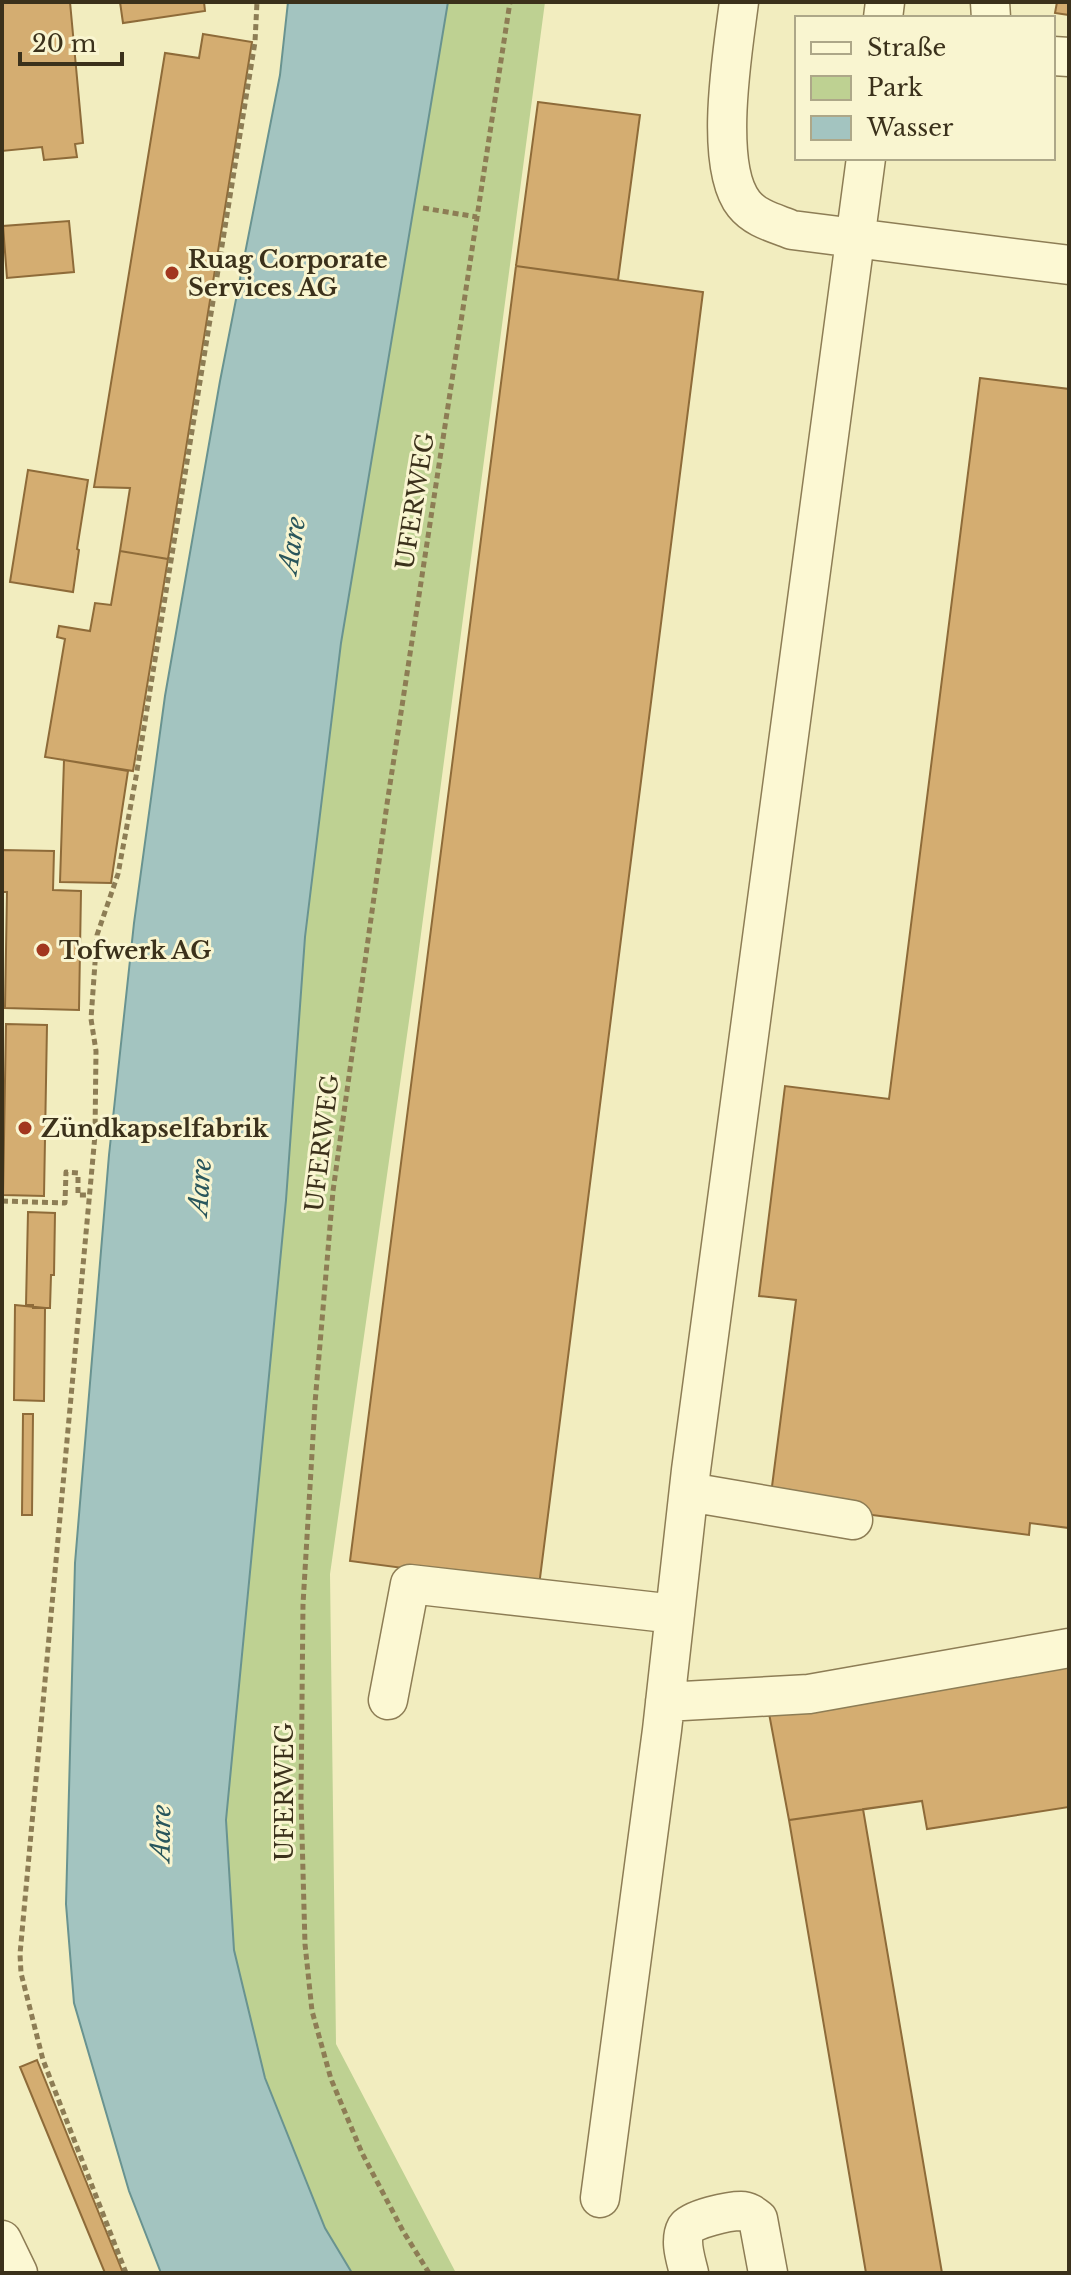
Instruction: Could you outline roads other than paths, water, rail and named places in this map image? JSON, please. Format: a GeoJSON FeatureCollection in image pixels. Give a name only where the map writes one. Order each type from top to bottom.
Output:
{"type":"FeatureCollection","features":[{"type":"Feature","properties":{"kind":"street"},"geometry":{"type":"LineString","coordinates":[[739,2],[729,81],[729,155],[735,189],[744,205],[759,218],[792,230],[1069,265]]}},
{"type":"Feature","properties":{"kind":"street"},"geometry":{"type":"LineString","coordinates":[[600,2198],[665,1702],[689,1492],[866,160]]}},
{"type":"Feature","properties":{"kind":"street"},"geometry":{"type":"LineString","coordinates":[[689,1492],[853,1520]]}},
{"type":"Feature","properties":{"kind":"street"},"geometry":{"type":"LineString","coordinates":[[388,1700],[410,1584],[675,1614]]}},
{"type":"Feature","properties":{"kind":"street"},"geometry":{"type":"LineString","coordinates":[[665,1702],[809,1694],[1069,1648]]}},
{"type":"Feature","properties":{"kind":"street"},"geometry":{"type":"LineString","coordinates":[[689,2273],[682,2238],[687,2227],[694,2221],[742,2211],[758,2219],[768,2273]]}},
{"type":"Feature","properties":{"kind":"street"},"geometry":{"type":"LineString","coordinates":[[2,2240],[18,2273]]}},
{"type":"Feature","properties":{"kind":"water","name":"Aare"},"geometry":{"type":"Polygon","coordinates":[[[288,2],[448,2],[341,643],[305,937],[286,1200],[226,1820],[234,1950],[265,2078],[325,2228],[352,2273],[161,2273],[129,2191],[74,2003],[66,1904],[75,1563],[109,1155],[134,923],[165,696],[220,381],[280,75],[288,2]]]}},
{"type":"Feature","properties":{"kind":"place","name":"Ruag Corporate Services AG"},"geometry":{"type":"Point","coordinates":[172,273]}},
{"type":"Feature","properties":{"kind":"place","name":"Tofwerk AG"},"geometry":{"type":"Point","coordinates":[43,950]}},
{"type":"Feature","properties":{"kind":"place","name":"Zündkapselfabrik"},"geometry":{"type":"Point","coordinates":[25,1128]}}]}
